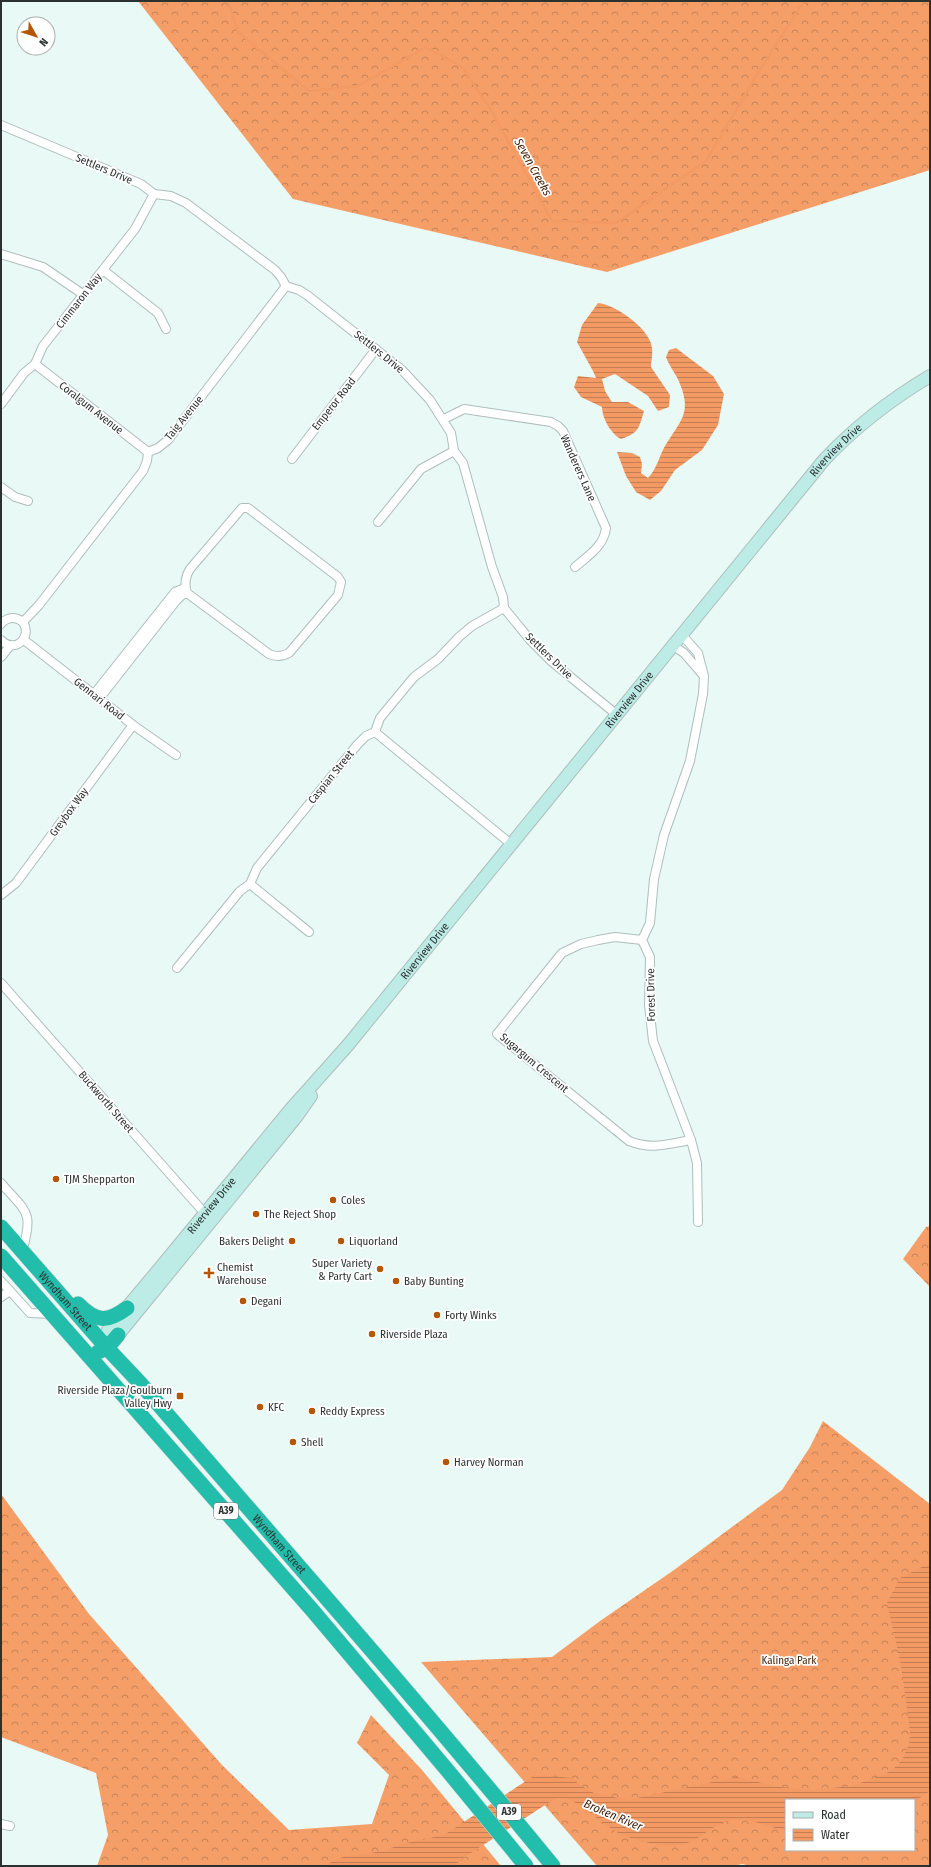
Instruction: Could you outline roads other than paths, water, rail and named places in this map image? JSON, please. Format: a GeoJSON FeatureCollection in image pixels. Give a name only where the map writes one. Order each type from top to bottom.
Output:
{"type":"FeatureCollection","features":[{"type":"Feature","properties":{"kind":"highway","name":"Wyndham Street"},"geometry":{"type":"LineString","coordinates":[[1,1227],[23,1253],[106,1341],[140,1383],[466,1759],[553,1866]]}},
{"type":"Feature","properties":{"kind":"highway"},"geometry":{"type":"LineString","coordinates":[[23,1253],[45,1269],[91,1316],[107,1319],[119,1314],[127,1308]]}},
{"type":"Feature","properties":{"kind":"highway","name":"Wyndham Street"},"geometry":{"type":"LineString","coordinates":[[1,1256],[295,1590],[367,1674],[526,1866]]}},
{"type":"Feature","properties":{"kind":"highway"},"geometry":{"type":"LineString","coordinates":[[77,1343],[86,1351],[91,1353],[106,1341]]}},
{"type":"Feature","properties":{"kind":"highway"},"geometry":{"type":"LineString","coordinates":[[106,1341],[107,1368],[168,1438],[182,1462]]}},
{"type":"Feature","properties":{"kind":"highway"},"geometry":{"type":"LineString","coordinates":[[293,1560],[292,1578],[295,1590]]}},
{"type":"Feature","properties":{"kind":"highway"},"geometry":{"type":"LineString","coordinates":[[367,1645],[371,1660],[371,1666],[367,1674]]}},
{"type":"Feature","properties":{"kind":"street","name":"Settlers Drive"},"geometry":{"type":"LineString","coordinates":[[1,125],[141,184],[154,194],[171,196],[186,203],[275,270],[286,286],[299,290],[307,295],[376,348],[419,386],[444,419],[452,437],[454,451],[465,469],[492,567],[503,597],[504,608],[531,641],[551,661],[616,714]]}},
{"type":"Feature","properties":{"kind":"street","name":"Cimmaron Way"},"geometry":{"type":"LineString","coordinates":[[1,404],[24,373],[35,364],[44,346],[135,229],[154,194]]}},
{"type":"Feature","properties":{"kind":"street"},"geometry":{"type":"LineString","coordinates":[[1,254],[43,267],[84,295]]}},
{"type":"Feature","properties":{"kind":"street"},"geometry":{"type":"LineString","coordinates":[[103,270],[158,313],[166,328]]}},
{"type":"Feature","properties":{"kind":"street","name":"Taig Avenue"},"geometry":{"type":"LineString","coordinates":[[148,452],[158,448],[168,440],[286,286]]}},
{"type":"Feature","properties":{"kind":"street","name":"Emperor Road"},"geometry":{"type":"LineString","coordinates":[[292,459],[376,348]]}},
{"type":"Feature","properties":{"kind":"street","name":"Coralgum Avenue"},"geometry":{"type":"LineString","coordinates":[[35,364],[148,452]]}},
{"type":"Feature","properties":{"kind":"street","name":"Riverview Drive"},"geometry":{"type":"LineString","coordinates":[[106,1341],[127,1308],[297,1116],[348,1045],[806,481],[837,446],[886,404],[930,376]]}},
{"type":"Feature","properties":{"kind":"street","name":"Wanderers Lane"},"geometry":{"type":"LineString","coordinates":[[444,419],[464,409],[551,422],[563,431],[606,528],[602,541],[592,553],[575,567]]}},
{"type":"Feature","properties":{"kind":"street"},"geometry":{"type":"LineString","coordinates":[[378,522],[422,469],[454,451]]}},
{"type":"Feature","properties":{"kind":"street"},"geometry":{"type":"LineString","coordinates":[[23,622],[39,605],[143,471],[148,452]]}},
{"type":"Feature","properties":{"kind":"street"},"geometry":{"type":"LineString","coordinates":[[1,487],[15,497],[28,501]]}},
{"type":"Feature","properties":{"kind":"street"},"geometry":{"type":"LineString","coordinates":[[97,696],[175,592],[186,590],[269,654],[280,656],[289,653],[338,595],[341,582],[338,577],[248,508],[245,508],[239,510],[190,569],[185,579],[186,590]]}},
{"type":"Feature","properties":{"kind":"street"},"geometry":{"type":"LineString","coordinates":[[504,608],[472,626],[438,659],[414,677],[380,718],[375,732],[511,844]]}},
{"type":"Feature","properties":{"kind":"street"},"geometry":{"type":"LineString","coordinates":[[1,657],[10,646],[16,645],[24,640],[26,631],[23,622],[14,618],[3,620]]}},
{"type":"Feature","properties":{"kind":"street"},"geometry":{"type":"LineString","coordinates":[[642,940],[650,923],[654,878],[664,835],[690,761],[703,694],[704,676],[698,652],[681,634]]}},
{"type":"Feature","properties":{"kind":"street"},"geometry":{"type":"LineString","coordinates":[[1,640],[10,646]]}},
{"type":"Feature","properties":{"kind":"street","name":"Gennari Road"},"geometry":{"type":"LineString","coordinates":[[24,640],[133,725],[176,755]]}},
{"type":"Feature","properties":{"kind":"street"},"geometry":{"type":"LineString","coordinates":[[672,645],[684,653],[704,676]]}},
{"type":"Feature","properties":{"kind":"street","name":"Greybox Way"},"geometry":{"type":"LineString","coordinates":[[1,895],[16,883],[133,725]]}},
{"type":"Feature","properties":{"kind":"street","name":"Caspian Street"},"geometry":{"type":"LineString","coordinates":[[177,968],[240,891],[250,884],[257,868],[357,745],[366,736],[375,732]]}},
{"type":"Feature","properties":{"kind":"street"},"geometry":{"type":"LineString","coordinates":[[250,884],[309,932]]}},
{"type":"Feature","properties":{"kind":"street","name":"Sugargum Crescent"},"geometry":{"type":"LineString","coordinates":[[642,940],[615,937],[581,944],[562,953],[497,1034],[629,1141],[644,1146],[691,1140]]}},
{"type":"Feature","properties":{"kind":"street","name":"Forest Drive"},"geometry":{"type":"LineString","coordinates":[[642,940],[650,957],[649,1005],[653,1041],[691,1140],[697,1163],[698,1222]]}},
{"type":"Feature","properties":{"kind":"street","name":"Buckworth Street"},"geometry":{"type":"LineString","coordinates":[[1,983],[208,1217]]}},
{"type":"Feature","properties":{"kind":"street"},"geometry":{"type":"LineString","coordinates":[[1,1183],[28,1213],[29,1228],[23,1253]]}},
{"type":"Feature","properties":{"kind":"street","name":"Riverview Drive"},"geometry":{"type":"LineString","coordinates":[[106,1341],[208,1217]]}},
{"type":"Feature","properties":{"kind":"street"},"geometry":{"type":"LineString","coordinates":[[1,1281],[30,1313],[52,1314]]}},
{"type":"Feature","properties":{"kind":"street"},"geometry":{"type":"LineString","coordinates":[[1,1297],[10,1291]]}},
{"type":"Feature","properties":{"kind":"street"},"geometry":{"type":"LineString","coordinates":[[1,1824],[10,1826]]}},
{"type":"Feature","properties":{"kind":"water"},"geometry":{"type":"Polygon","coordinates":[[[598,303],[605,304],[623,313],[646,334],[652,349],[651,367],[670,395],[669,407],[658,411],[648,396],[615,374],[602,379],[605,391],[612,402],[628,402],[644,411],[641,422],[635,432],[621,439],[617,437],[608,425],[602,411],[602,407],[581,397],[574,387],[578,376],[596,378],[577,342],[582,325],[598,303]]]}},
{"type":"Feature","properties":{"kind":"water"},"geometry":{"type":"Polygon","coordinates":[[[676,348],[713,376],[724,394],[718,425],[702,450],[675,470],[661,491],[650,500],[636,492],[626,476],[617,452],[632,453],[640,457],[642,464],[641,473],[648,478],[654,471],[665,446],[683,417],[685,403],[683,394],[680,384],[666,357],[669,350],[676,348]]]}},
{"type":"Feature","properties":{"kind":"water","name":"Broken River"},"geometry":{"type":"Polygon","coordinates":[[[930,1563],[930,1610],[928,1620],[930,1632],[930,1791],[915,1801],[915,1799],[785,1799],[785,1831],[749,1821],[736,1820],[723,1823],[687,1843],[672,1846],[643,1842],[626,1836],[607,1826],[574,1802],[566,1798],[556,1798],[463,1858],[454,1866],[327,1866],[332,1861],[343,1857],[384,1851],[402,1844],[444,1835],[535,1775],[573,1778],[578,1784],[594,1793],[628,1800],[736,1777],[779,1787],[814,1790],[852,1786],[885,1774],[897,1766],[903,1758],[909,1744],[910,1731],[901,1665],[887,1603],[900,1578],[930,1563]]]}},
{"type":"Feature","properties":{"kind":"waterway","name":"Seven Creeks"},"geometry":{"type":"LineString","coordinates":[[228,1],[238,32],[309,91],[358,86],[426,47],[463,68],[492,112],[552,221],[616,223],[706,161],[758,73],[804,1]]}},
{"type":"Feature","properties":{"kind":"place","name":"TJM Shepparton"},"geometry":{"type":"Point","coordinates":[56,1179]}},
{"type":"Feature","properties":{"kind":"place","name":"Coles"},"geometry":{"type":"Point","coordinates":[333,1200]}},
{"type":"Feature","properties":{"kind":"place","name":"The Reject Shop"},"geometry":{"type":"Point","coordinates":[256,1214]}},
{"type":"Feature","properties":{"kind":"place","name":"Bakers Delight"},"geometry":{"type":"Point","coordinates":[292,1241]}},
{"type":"Feature","properties":{"kind":"place","name":"Liquorland"},"geometry":{"type":"Point","coordinates":[341,1241]}},
{"type":"Feature","properties":{"kind":"place","name":"Super Variety & Party Cart"},"geometry":{"type":"Point","coordinates":[380,1269]}},
{"type":"Feature","properties":{"kind":"place","name":"Chemist Warehouse"},"geometry":{"type":"Point","coordinates":[209,1273]}},
{"type":"Feature","properties":{"kind":"place","name":"Baby Bunting"},"geometry":{"type":"Point","coordinates":[396,1281]}},
{"type":"Feature","properties":{"kind":"place","name":"Degani"},"geometry":{"type":"Point","coordinates":[243,1301]}},
{"type":"Feature","properties":{"kind":"place","name":"Forty Winks"},"geometry":{"type":"Point","coordinates":[437,1315]}},
{"type":"Feature","properties":{"kind":"place","name":"Riverside Plaza"},"geometry":{"type":"Point","coordinates":[372,1334]}},
{"type":"Feature","properties":{"kind":"place","name":"Riverside Plaza/Goulburn Valley Hwy"},"geometry":{"type":"Point","coordinates":[180,1396]}},
{"type":"Feature","properties":{"kind":"place","name":"KFC"},"geometry":{"type":"Point","coordinates":[260,1407]}},
{"type":"Feature","properties":{"kind":"place","name":"Reddy Express"},"geometry":{"type":"Point","coordinates":[312,1411]}},
{"type":"Feature","properties":{"kind":"place","name":"Shell"},"geometry":{"type":"Point","coordinates":[293,1442]}},
{"type":"Feature","properties":{"kind":"place","name":"Harvey Norman"},"geometry":{"type":"Point","coordinates":[446,1462]}},
{"type":"Feature","properties":{"kind":"park label","name":"Kalinga Park"},"geometry":{"type":"Point","coordinates":[789,1660]}}]}
